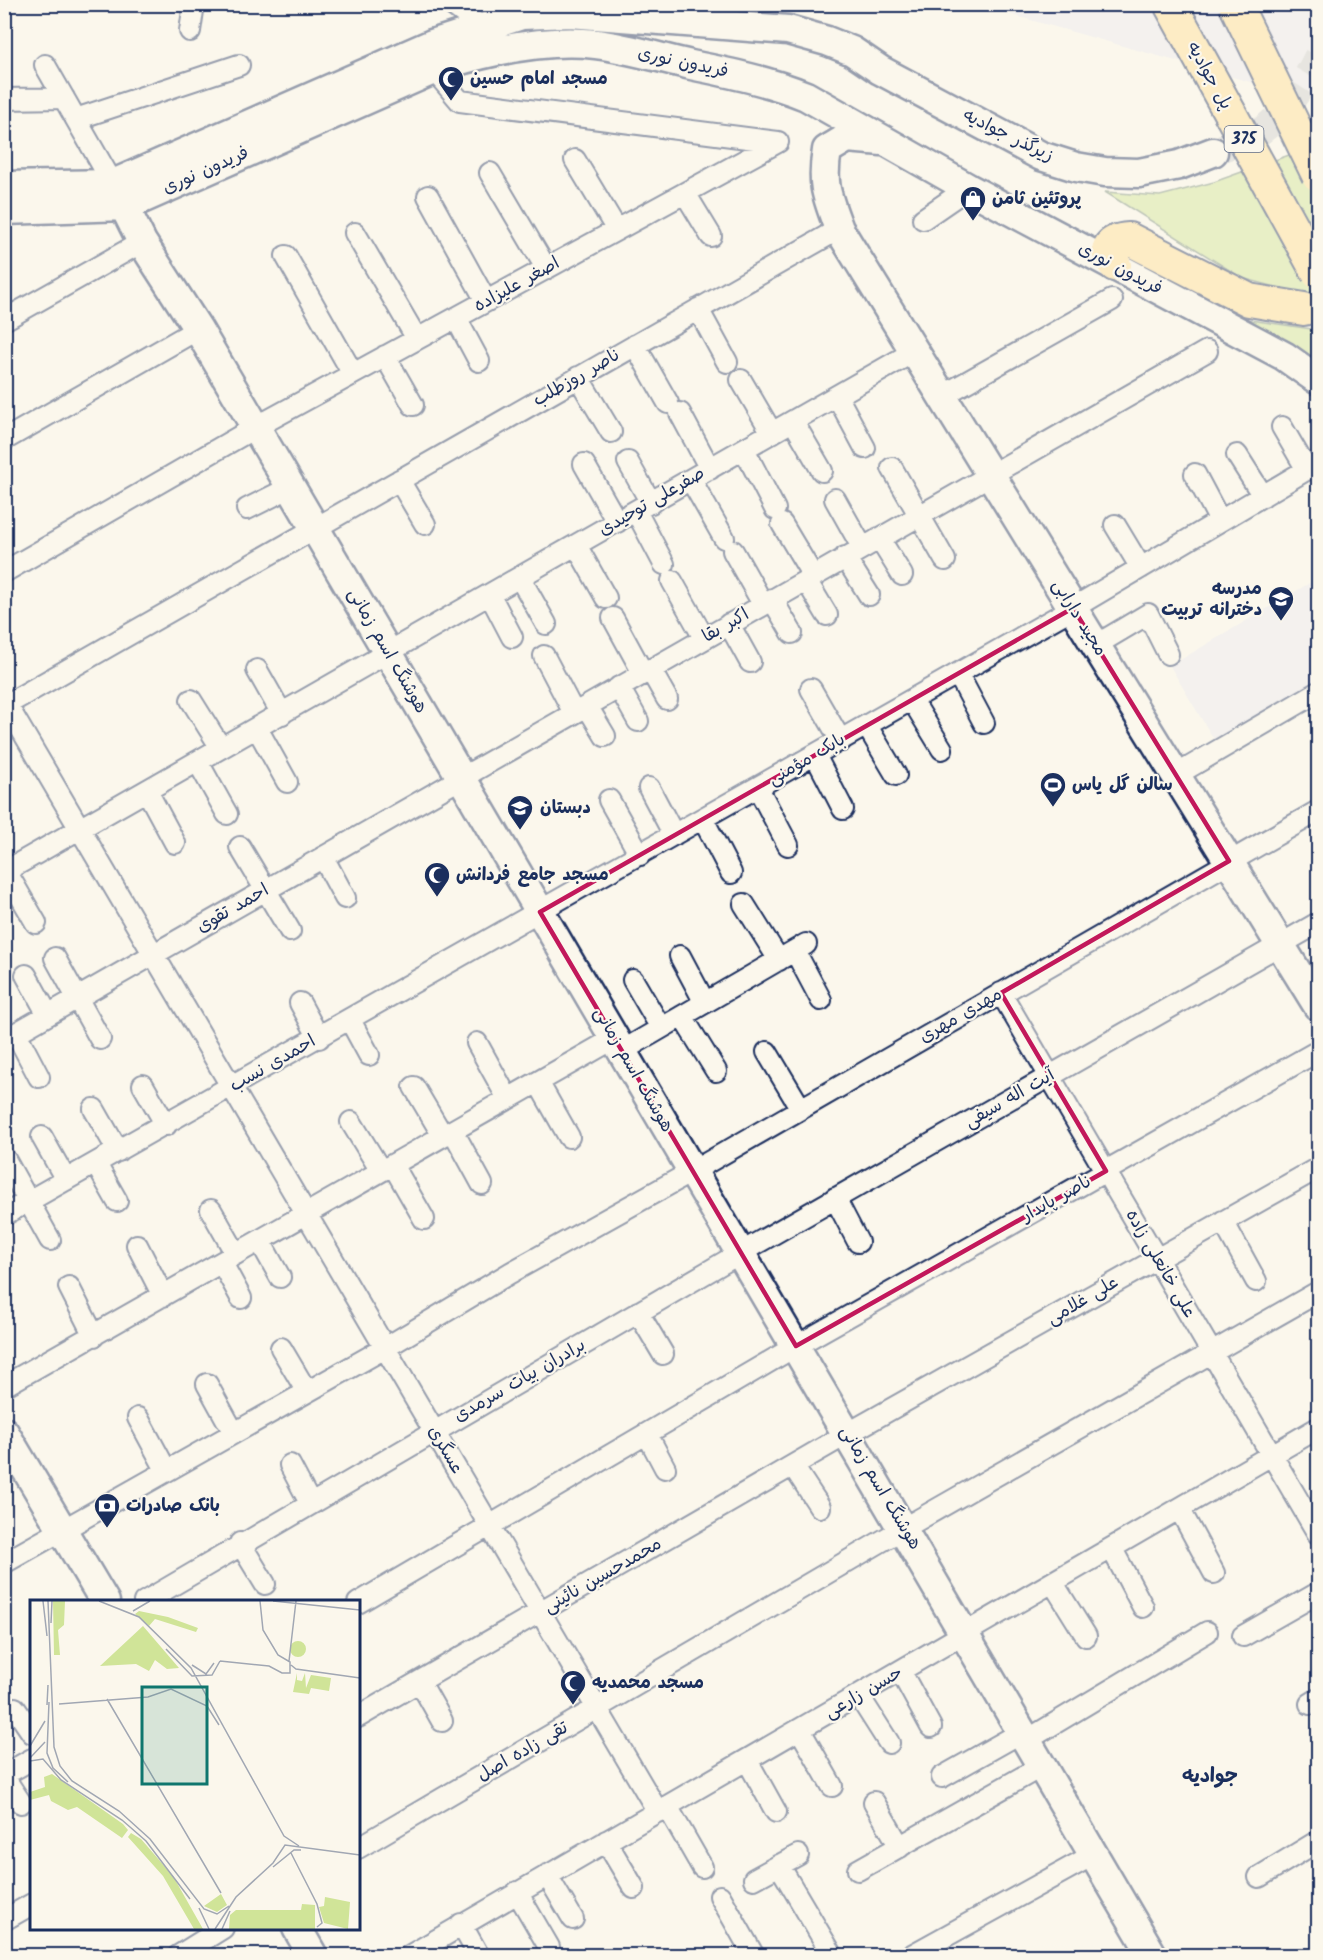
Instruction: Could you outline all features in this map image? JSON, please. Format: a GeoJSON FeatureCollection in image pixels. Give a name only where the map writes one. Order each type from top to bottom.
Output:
{"type":"FeatureCollection","features":[{"type":"Feature","properties":{"kind":"main road","name":"پل جوادیه"},"geometry":{"type":"LineString","coordinates":[[1170,4],[1318,273]]}},
{"type":"Feature","properties":{"kind":"main road"},"geometry":{"type":"LineString","coordinates":[[1235,4],[1318,175]]}},
{"type":"Feature","properties":{"kind":"main road","name":"فریدون نوری"},"geometry":{"type":"LineString","coordinates":[[4,210],[120,195],[433,69],[522,15],[570,13],[788,30],[852,51],[880,70]]}},
{"type":"Feature","properties":{"kind":"main road"},"geometry":{"type":"LineString","coordinates":[[596,44],[667,36],[764,43],[806,50],[880,70]]}},
{"type":"Feature","properties":{"kind":"main road","name":"فریدون نوری"},"geometry":{"type":"LineString","coordinates":[[4,186],[120,195],[432,44],[485,39],[547,44],[596,44],[781,86],[806,96],[968,188],[1284,356],[1318,380]]}},
{"type":"Feature","properties":{"kind":"main road","name":"زیرگذر جوادیه"},"geometry":{"type":"LineString","coordinates":[[880,70],[1041,156],[1076,167],[1105,172],[1139,173],[1179,165],[1213,152]]}},
{"type":"Feature","properties":{"kind":"main road","name":"مجید دارابی"},"geometry":{"type":"LineString","coordinates":[[887,142],[847,138],[827,150],[823,174],[825,190],[839,229],[1318,1006]]}},
{"type":"Feature","properties":{"kind":"main road","name":"هوشنگ اسم زمانی"},"geometry":{"type":"LineString","coordinates":[[120,195],[142,242],[198,329],[904,1528],[1149,1954]]}},
{"type":"Feature","properties":{"kind":"main road"},"geometry":{"type":"LineString","coordinates":[[1115,265],[1107,251],[1109,244],[1114,240],[1129,239],[1249,300],[1304,309]]}},
{"type":"Feature","properties":{"kind":"main road"},"geometry":{"type":"LineString","coordinates":[[4,1432],[104,1600]]}},
{"type":"Feature","properties":{"kind":"main road"},"geometry":{"type":"LineString","coordinates":[[298,1930],[313,1956]]}},
{"type":"Feature","properties":{"kind":"street"},"geometry":{"type":"LineString","coordinates":[[190,31],[194,4]]}},
{"type":"Feature","properties":{"kind":"street"},"geometry":{"type":"LineString","coordinates":[[451,4],[485,39]]}},
{"type":"Feature","properties":{"kind":"street"},"geometry":{"type":"LineString","coordinates":[[45,65],[120,195]]}},
{"type":"Feature","properties":{"kind":"street"},"geometry":{"type":"LineString","coordinates":[[76,119],[239,65]]}},
{"type":"Feature","properties":{"kind":"street","name":"اصغر علیزاده"},"geometry":{"type":"LineString","coordinates":[[4,572],[256,427],[778,142],[460,101],[433,69]]}},
{"type":"Feature","properties":{"kind":"street"},"geometry":{"type":"LineString","coordinates":[[4,99],[64,98]]}},
{"type":"Feature","properties":{"kind":"street"},"geometry":{"type":"LineString","coordinates":[[574,160],[617,230]]}},
{"type":"Feature","properties":{"kind":"street"},"geometry":{"type":"LineString","coordinates":[[490,173],[546,268]]}},
{"type":"Feature","properties":{"kind":"street"},"geometry":{"type":"LineString","coordinates":[[923,219],[968,188]]}},
{"type":"Feature","properties":{"kind":"street"},"geometry":{"type":"LineString","coordinates":[[685,193],[711,236]]}},
{"type":"Feature","properties":{"kind":"street"},"geometry":{"type":"LineString","coordinates":[[428,196],[486,301]]}},
{"type":"Feature","properties":{"kind":"street","name":"ناصر روزطلب"},"geometry":{"type":"LineString","coordinates":[[5,703],[839,229]]}},
{"type":"Feature","properties":{"kind":"street"},"geometry":{"type":"LineString","coordinates":[[355,233],[417,339]]}},
{"type":"Feature","properties":{"kind":"street"},"geometry":{"type":"LineString","coordinates":[[4,320],[142,242]]}},
{"type":"Feature","properties":{"kind":"street"},"geometry":{"type":"LineString","coordinates":[[286,256],[353,374]]}},
{"type":"Feature","properties":{"kind":"street"},"geometry":{"type":"LineString","coordinates":[[942,396],[1112,300]]}},
{"type":"Feature","properties":{"kind":"street"},"geometry":{"type":"LineString","coordinates":[[698,309],[727,362]]}},
{"type":"Feature","properties":{"kind":"street"},"geometry":{"type":"LineString","coordinates":[[456,318],[479,362]]}},
{"type":"Feature","properties":{"kind":"street"},"geometry":{"type":"LineString","coordinates":[[4,440],[198,329]]}},
{"type":"Feature","properties":{"kind":"street"},"geometry":{"type":"LineString","coordinates":[[635,345],[710,469]]}},
{"type":"Feature","properties":{"kind":"street","name":"صفرعلی توحیدی"},"geometry":{"type":"LineString","coordinates":[[5,872],[915,351]]}},
{"type":"Feature","properties":{"kind":"street","name":"اکبر بقا"},"geometry":{"type":"LineString","coordinates":[[461,778],[1207,351]]}},
{"type":"Feature","properties":{"kind":"street"},"geometry":{"type":"LineString","coordinates":[[385,356],[413,405]]}},
{"type":"Feature","properties":{"kind":"street"},"geometry":{"type":"LineString","coordinates":[[578,377],[611,432]]}},
{"type":"Feature","properties":{"kind":"street"},"geometry":{"type":"LineString","coordinates":[[741,380],[772,433]]}},
{"type":"Feature","properties":{"kind":"street"},"geometry":{"type":"LineString","coordinates":[[837,396],[865,448]]}},
{"type":"Feature","properties":{"kind":"street"},"geometry":{"type":"LineString","coordinates":[[793,421],[822,471]]}},
{"type":"Feature","properties":{"kind":"street"},"geometry":{"type":"LineString","coordinates":[[1282,427],[1313,467]]}},
{"type":"Feature","properties":{"kind":"street"},"geometry":{"type":"LineString","coordinates":[[744,449],[827,615]]}},
{"type":"Feature","properties":{"kind":"street"},"geometry":{"type":"LineString","coordinates":[[1237,454],[1263,496]]}},
{"type":"Feature","properties":{"kind":"street"},"geometry":{"type":"LineString","coordinates":[[628,462],[668,572],[704,638]]}},
{"type":"Feature","properties":{"kind":"street"},"geometry":{"type":"LineString","coordinates":[[584,464],[617,522]]}},
{"type":"Feature","properties":{"kind":"street","name":"بابک مؤمنی"},"geometry":{"type":"LineString","coordinates":[[540,912],[1073,608],[1313,467]]}},
{"type":"Feature","properties":{"kind":"street"},"geometry":{"type":"LineString","coordinates":[[892,468],[945,560]]}},
{"type":"Feature","properties":{"kind":"street"},"geometry":{"type":"LineString","coordinates":[[1195,474],[1220,521]]}},
{"type":"Feature","properties":{"kind":"street"},"geometry":{"type":"LineString","coordinates":[[399,480],[425,524]]}},
{"type":"Feature","properties":{"kind":"street"},"geometry":{"type":"LineString","coordinates":[[691,480],[767,602],[792,633]]}},
{"type":"Feature","properties":{"kind":"street"},"geometry":{"type":"LineString","coordinates":[[247,509],[291,487]]}},
{"type":"Feature","properties":{"kind":"street"},"geometry":{"type":"LineString","coordinates":[[835,499],[862,547],[869,595]]}},
{"type":"Feature","properties":{"kind":"street"},"geometry":{"type":"LineString","coordinates":[[1115,525],[1141,568]]}},
{"type":"Feature","properties":{"kind":"street"},"geometry":{"type":"LineString","coordinates":[[576,545],[606,598]]}},
{"type":"Feature","properties":{"kind":"street"},"geometry":{"type":"LineString","coordinates":[[862,547],[902,575]]}},
{"type":"Feature","properties":{"kind":"street"},"geometry":{"type":"LineString","coordinates":[[520,578],[546,624]]}},
{"type":"Feature","properties":{"kind":"street"},"geometry":{"type":"LineString","coordinates":[[489,595],[512,637]]}},
{"type":"Feature","properties":{"kind":"street"},"geometry":{"type":"LineString","coordinates":[[1096,645],[1148,614],[1168,654]]}},
{"type":"Feature","properties":{"kind":"street"},"geometry":{"type":"LineString","coordinates":[[613,618],[667,699]]}},
{"type":"Feature","properties":{"kind":"street"},"geometry":{"type":"LineString","coordinates":[[729,624],[750,662]]}},
{"type":"Feature","properties":{"kind":"street"},"geometry":{"type":"LineString","coordinates":[[544,656],[580,709],[605,736]]}},
{"type":"Feature","properties":{"kind":"street"},"geometry":{"type":"LineString","coordinates":[[257,670],[282,714]]}},
{"type":"Feature","properties":{"kind":"street"},"geometry":{"type":"LineString","coordinates":[[958,674],[984,723]]}},
{"type":"Feature","properties":{"kind":"street"},"geometry":{"type":"LineString","coordinates":[[619,687],[638,721]]}},
{"type":"Feature","properties":{"kind":"street"},"geometry":{"type":"LineString","coordinates":[[811,688],[841,741]]}},
{"type":"Feature","properties":{"kind":"street"},"geometry":{"type":"LineString","coordinates":[[1176,775],[1318,692]]}},
{"type":"Feature","properties":{"kind":"street"},"geometry":{"type":"LineString","coordinates":[[191,700],[221,748]]}},
{"type":"Feature","properties":{"kind":"street"},"geometry":{"type":"LineString","coordinates":[[912,700],[942,749]]}},
{"type":"Feature","properties":{"kind":"street","name":"عسگری"},"geometry":{"type":"LineString","coordinates":[[5,703],[597,1708],[702,1867]]}},
{"type":"Feature","properties":{"kind":"street"},"geometry":{"type":"LineString","coordinates":[[867,726],[896,775]]}},
{"type":"Feature","properties":{"kind":"street"},"geometry":{"type":"LineString","coordinates":[[257,728],[287,782]]}},
{"type":"Feature","properties":{"kind":"street"},"geometry":{"type":"LineString","coordinates":[[816,755],[843,809]]}},
{"type":"Feature","properties":{"kind":"street"},"geometry":{"type":"LineString","coordinates":[[198,762],[227,814]]}},
{"type":"Feature","properties":{"kind":"street","name":"احمد تقوی"},"geometry":{"type":"LineString","coordinates":[[10,1036],[461,778]]}},
{"type":"Feature","properties":{"kind":"street"},"geometry":{"type":"LineString","coordinates":[[649,788],[674,836]]}},
{"type":"Feature","properties":{"kind":"street"},"geometry":{"type":"LineString","coordinates":[[758,788],[788,845]]}},
{"type":"Feature","properties":{"kind":"street"},"geometry":{"type":"LineString","coordinates":[[147,791],[175,843]]}},
{"type":"Feature","properties":{"kind":"street"},"geometry":{"type":"LineString","coordinates":[[609,800],[640,855]]}},
{"type":"Feature","properties":{"kind":"street","name":"مهدی مهری"},"geometry":{"type":"LineString","coordinates":[[4,1563],[62,1528],[385,1348],[510,1273],[693,1172],[1318,811]]}},
{"type":"Feature","properties":{"kind":"street"},"geometry":{"type":"LineString","coordinates":[[703,819],[731,873]]}},
{"type":"Feature","properties":{"kind":"street"},"geometry":{"type":"LineString","coordinates":[[240,847],[290,931]]}},
{"type":"Feature","properties":{"kind":"street"},"geometry":{"type":"LineString","coordinates":[[323,857],[345,898]]}},
{"type":"Feature","properties":{"kind":"street"},"geometry":{"type":"LineString","coordinates":[[5,872],[36,923]]}},
{"type":"Feature","properties":{"kind":"street"},"geometry":{"type":"LineString","coordinates":[[744,904],[793,952],[821,1000]]}},
{"type":"Feature","properties":{"kind":"street","name":"احمدی نسب"},"geometry":{"type":"LineString","coordinates":[[4,1215],[540,912]]}},
{"type":"Feature","properties":{"kind":"street","name":"آیت اله سیفی"},"geometry":{"type":"LineString","coordinates":[[740,1253],[1318,923]]}},
{"type":"Feature","properties":{"kind":"street"},"geometry":{"type":"LineString","coordinates":[[4,1386],[538,1082],[661,1028],[793,952]]}},
{"type":"Feature","properties":{"kind":"street"},"geometry":{"type":"LineString","coordinates":[[680,956],[705,1003]]}},
{"type":"Feature","properties":{"kind":"street"},"geometry":{"type":"LineString","coordinates":[[55,958],[100,1039]]}},
{"type":"Feature","properties":{"kind":"street"},"geometry":{"type":"LineString","coordinates":[[26,975],[48,1015]]}},
{"type":"Feature","properties":{"kind":"street"},"geometry":{"type":"LineString","coordinates":[[633,980],[661,1028]]}},
{"type":"Feature","properties":{"kind":"street","name":"علی خانعلی زاده"},"geometry":{"type":"LineString","coordinates":[[1001,993],[1318,1534]]}},
{"type":"Feature","properties":{"kind":"street"},"geometry":{"type":"LineString","coordinates":[[300,1004],[319,1038]]}},
{"type":"Feature","properties":{"kind":"street"},"geometry":{"type":"LineString","coordinates":[[682,1016],[716,1071]]}},
{"type":"Feature","properties":{"kind":"street"},"geometry":{"type":"LineString","coordinates":[[350,1020],[369,1055]]}},
{"type":"Feature","properties":{"kind":"street"},"geometry":{"type":"LineString","coordinates":[[10,1036],[39,1077]]}},
{"type":"Feature","properties":{"kind":"street"},"geometry":{"type":"LineString","coordinates":[[477,1043],[508,1099]]}},
{"type":"Feature","properties":{"kind":"street","name":"ناصر پایدار"},"geometry":{"type":"LineString","coordinates":[[360,1602],[795,1346],[1318,1051]]}},
{"type":"Feature","properties":{"kind":"street"},"geometry":{"type":"LineString","coordinates":[[767,1052],[801,1109]]}},
{"type":"Feature","properties":{"kind":"street"},"geometry":{"type":"LineString","coordinates":[[538,1082],[569,1137]]}},
{"type":"Feature","properties":{"kind":"street"},"geometry":{"type":"LineString","coordinates":[[143,1085],[166,1125]]}},
{"type":"Feature","properties":{"kind":"street"},"geometry":{"type":"LineString","coordinates":[[414,1087],[482,1184]]}},
{"type":"Feature","properties":{"kind":"street"},"geometry":{"type":"LineString","coordinates":[[94,1109],[118,1151]]}},
{"type":"Feature","properties":{"kind":"street"},"geometry":{"type":"LineString","coordinates":[[351,1122],[424,1219]]}},
{"type":"Feature","properties":{"kind":"street"},"geometry":{"type":"LineString","coordinates":[[42,1137],[66,1180]]}},
{"type":"Feature","properties":{"kind":"street"},"geometry":{"type":"LineString","coordinates":[[5,1159],[50,1240]]}},
{"type":"Feature","properties":{"kind":"street"},"geometry":{"type":"LineString","coordinates":[[96,1164],[117,1201]]}},
{"type":"Feature","properties":{"kind":"street","name":"علی غلامی"},"geometry":{"type":"LineString","coordinates":[[847,1434],[1318,1168]]}},
{"type":"Feature","properties":{"kind":"street"},"geometry":{"type":"LineString","coordinates":[[836,1198],[858,1242]]}},
{"type":"Feature","properties":{"kind":"street"},"geometry":{"type":"LineString","coordinates":[[211,1210],[241,1298]]}},
{"type":"Feature","properties":{"kind":"street"},"geometry":{"type":"LineString","coordinates":[[1224,1221],[1256,1281]]}},
{"type":"Feature","properties":{"kind":"street"},"geometry":{"type":"LineString","coordinates":[[260,1241],[280,1277]]}},
{"type":"Feature","properties":{"kind":"street"},"geometry":{"type":"LineString","coordinates":[[138,1245],[163,1296]]}},
{"type":"Feature","properties":{"kind":"street","name":"برادران بیات سرمدی"},"geometry":{"type":"LineString","coordinates":[[147,1600],[240,1543],[740,1253]]}},
{"type":"Feature","properties":{"kind":"street"},"geometry":{"type":"LineString","coordinates":[[69,1287],[94,1336]]}},
{"type":"Feature","properties":{"kind":"street","name":"تقی زاده اصل"},"geometry":{"type":"LineString","coordinates":[[360,1847],[904,1528],[1318,1292]]}},
{"type":"Feature","properties":{"kind":"street"},"geometry":{"type":"LineString","coordinates":[[638,1312],[663,1354]]}},
{"type":"Feature","properties":{"kind":"street"},"geometry":{"type":"LineString","coordinates":[[281,1348],[307,1392]]}},
{"type":"Feature","properties":{"kind":"street"},"geometry":{"type":"LineString","coordinates":[[207,1384],[234,1432]]}},
{"type":"Feature","properties":{"kind":"street"},"geometry":{"type":"LineString","coordinates":[[138,1418],[166,1470]]}},
{"type":"Feature","properties":{"kind":"street","name":"حسن زارعی"},"geometry":{"type":"LineString","coordinates":[[409,1956],[1318,1428]]}},
{"type":"Feature","properties":{"kind":"street"},"geometry":{"type":"LineString","coordinates":[[647,1434],[665,1468]]}},
{"type":"Feature","properties":{"kind":"street","name":"محمدحسین نائینی"},"geometry":{"type":"LineString","coordinates":[[360,1716],[847,1434]]}},
{"type":"Feature","properties":{"kind":"street"},"geometry":{"type":"LineString","coordinates":[[290,1465],[310,1503]]}},
{"type":"Feature","properties":{"kind":"street"},"geometry":{"type":"LineString","coordinates":[[793,1466],[820,1507]]}},
{"type":"Feature","properties":{"kind":"street"},"geometry":{"type":"LineString","coordinates":[[1180,1510],[1214,1573]]}},
{"type":"Feature","properties":{"kind":"street"},"geometry":{"type":"LineString","coordinates":[[240,1543],[265,1584]]}},
{"type":"Feature","properties":{"kind":"street"},"geometry":{"type":"LineString","coordinates":[[1112,1549],[1143,1607]]}},
{"type":"Feature","properties":{"kind":"street"},"geometry":{"type":"LineString","coordinates":[[1053,1583],[1086,1636]]}},
{"type":"Feature","properties":{"kind":"street"},"geometry":{"type":"LineString","coordinates":[[1244,1636],[1318,1593]]}},
{"type":"Feature","properties":{"kind":"street"},"geometry":{"type":"LineString","coordinates":[[942,1777],[1025,1736],[1208,1632]]}},
{"type":"Feature","properties":{"kind":"street"},"geometry":{"type":"LineString","coordinates":[[901,1672],[931,1727]]}},
{"type":"Feature","properties":{"kind":"street"},"geometry":{"type":"LineString","coordinates":[[420,1682],[442,1721]]}},
{"type":"Feature","properties":{"kind":"street"},"geometry":{"type":"LineString","coordinates":[[859,1696],[889,1743]]}},
{"type":"Feature","properties":{"kind":"street"},"geometry":{"type":"LineString","coordinates":[[15,1708],[30,1730]]}},
{"type":"Feature","properties":{"kind":"street"},"geometry":{"type":"LineString","coordinates":[[800,1730],[832,1786]]}},
{"type":"Feature","properties":{"kind":"street"},"geometry":{"type":"LineString","coordinates":[[21,1803],[4,1776],[30,1760]]}},
{"type":"Feature","properties":{"kind":"street"},"geometry":{"type":"LineString","coordinates":[[747,1760],[776,1812]]}},
{"type":"Feature","properties":{"kind":"street"},"geometry":{"type":"LineString","coordinates":[[858,1870],[1042,1766]]}},
{"type":"Feature","properties":{"kind":"street"},"geometry":{"type":"LineString","coordinates":[[874,1802],[900,1847]]}},
{"type":"Feature","properties":{"kind":"street"},"geometry":{"type":"LineString","coordinates":[[606,1841],[634,1888]]}},
{"type":"Feature","properties":{"kind":"street"},"geometry":{"type":"LineString","coordinates":[[1259,1877],[1318,1842]]}},
{"type":"Feature","properties":{"kind":"street"},"geometry":{"type":"LineString","coordinates":[[754,1879],[798,1855]]}},
{"type":"Feature","properties":{"kind":"street"},"geometry":{"type":"LineString","coordinates":[[910,1956],[1093,1855]]}},
{"type":"Feature","properties":{"kind":"street"},"geometry":{"type":"LineString","coordinates":[[779,1865],[833,1956]]}},
{"type":"Feature","properties":{"kind":"street"},"geometry":{"type":"LineString","coordinates":[[547,1875],[573,1919]]}},
{"type":"Feature","properties":{"kind":"street"},"geometry":{"type":"LineString","coordinates":[[517,1892],[549,1947]]}},
{"type":"Feature","properties":{"kind":"street"},"geometry":{"type":"LineString","coordinates":[[720,1896],[754,1956]]}},
{"type":"Feature","properties":{"kind":"street"},"geometry":{"type":"LineString","coordinates":[[4,1920],[30,1905]]}},
{"type":"Feature","properties":{"kind":"street"},"geometry":{"type":"LineString","coordinates":[[461,1924],[479,1956]]}},
{"type":"Feature","properties":{"kind":"street"},"geometry":{"type":"LineString","coordinates":[[178,1956],[221,1930]]}},
{"type":"Feature","properties":{"kind":"highlighted area"},"geometry":{"type":"Polygon","coordinates":[[[1073,608],[1229,861],[1001,993],[1106,1171],[796,1346],[540,912],[1073,608]]]}},
{"type":"Feature","properties":{"kind":"shaded area"},"geometry":{"type":"Polygon","coordinates":[[[977,5],[1318,5],[1318,101],[977,5]]]}},
{"type":"Feature","properties":{"kind":"shaded area","name":"مدرسه دخترانه تربیت"},"geometry":{"type":"Polygon","coordinates":[[[1318,578],[1318,683],[1216,743],[1170,666],[1318,578]]]}},
{"type":"Feature","properties":{"kind":"green space"},"geometry":{"type":"Polygon","coordinates":[[[1317,145],[1318,292],[1299,293],[1242,278],[1105,192],[1160,196],[1214,182],[1317,145]]]}},
{"type":"Feature","properties":{"kind":"green space"},"geometry":{"type":"Polygon","coordinates":[[[1237,318],[1318,330],[1318,364],[1237,318]]]}},
{"type":"Feature","properties":{"kind":"tunnel"},"geometry":{"type":"LineString","coordinates":[[1213,152],[1250,137],[1270,124],[1294,97],[1318,56]]}},
{"type":"Feature","properties":{"kind":"railway"},"geometry":{"type":"LineString","coordinates":[[1183,4],[1187,6]]}},
{"type":"Feature","properties":{"kind":"place","name":"مسجد امام حسین"},"geometry":{"type":"Point","coordinates":[451,102]}},
{"type":"Feature","properties":{"kind":"place","name":"پروتئین ثامن"},"geometry":{"type":"Point","coordinates":[973,222]}},
{"type":"Feature","properties":{"kind":"place","name":"مدرسه دخترانه تربیت"},"geometry":{"type":"Point","coordinates":[1281,622]}},
{"type":"Feature","properties":{"kind":"place","name":"سالن گل یاس"},"geometry":{"type":"Point","coordinates":[1053,808]}},
{"type":"Feature","properties":{"kind":"place","name":"دبستان"},"geometry":{"type":"Point","coordinates":[520,831]}},
{"type":"Feature","properties":{"kind":"place","name":"مسجد جامع فردانش"},"geometry":{"type":"Point","coordinates":[437,898]}},
{"type":"Feature","properties":{"kind":"place","name":"بانک صادرات"},"geometry":{"type":"Point","coordinates":[107,1529]}},
{"type":"Feature","properties":{"kind":"place","name":"مسجد محمدیه"},"geometry":{"type":"Point","coordinates":[573,1706]}},
{"type":"Feature","properties":{"kind":"district","name":"جوادیه"},"geometry":{"type":"Point","coordinates":[1210,1777]}}]}
